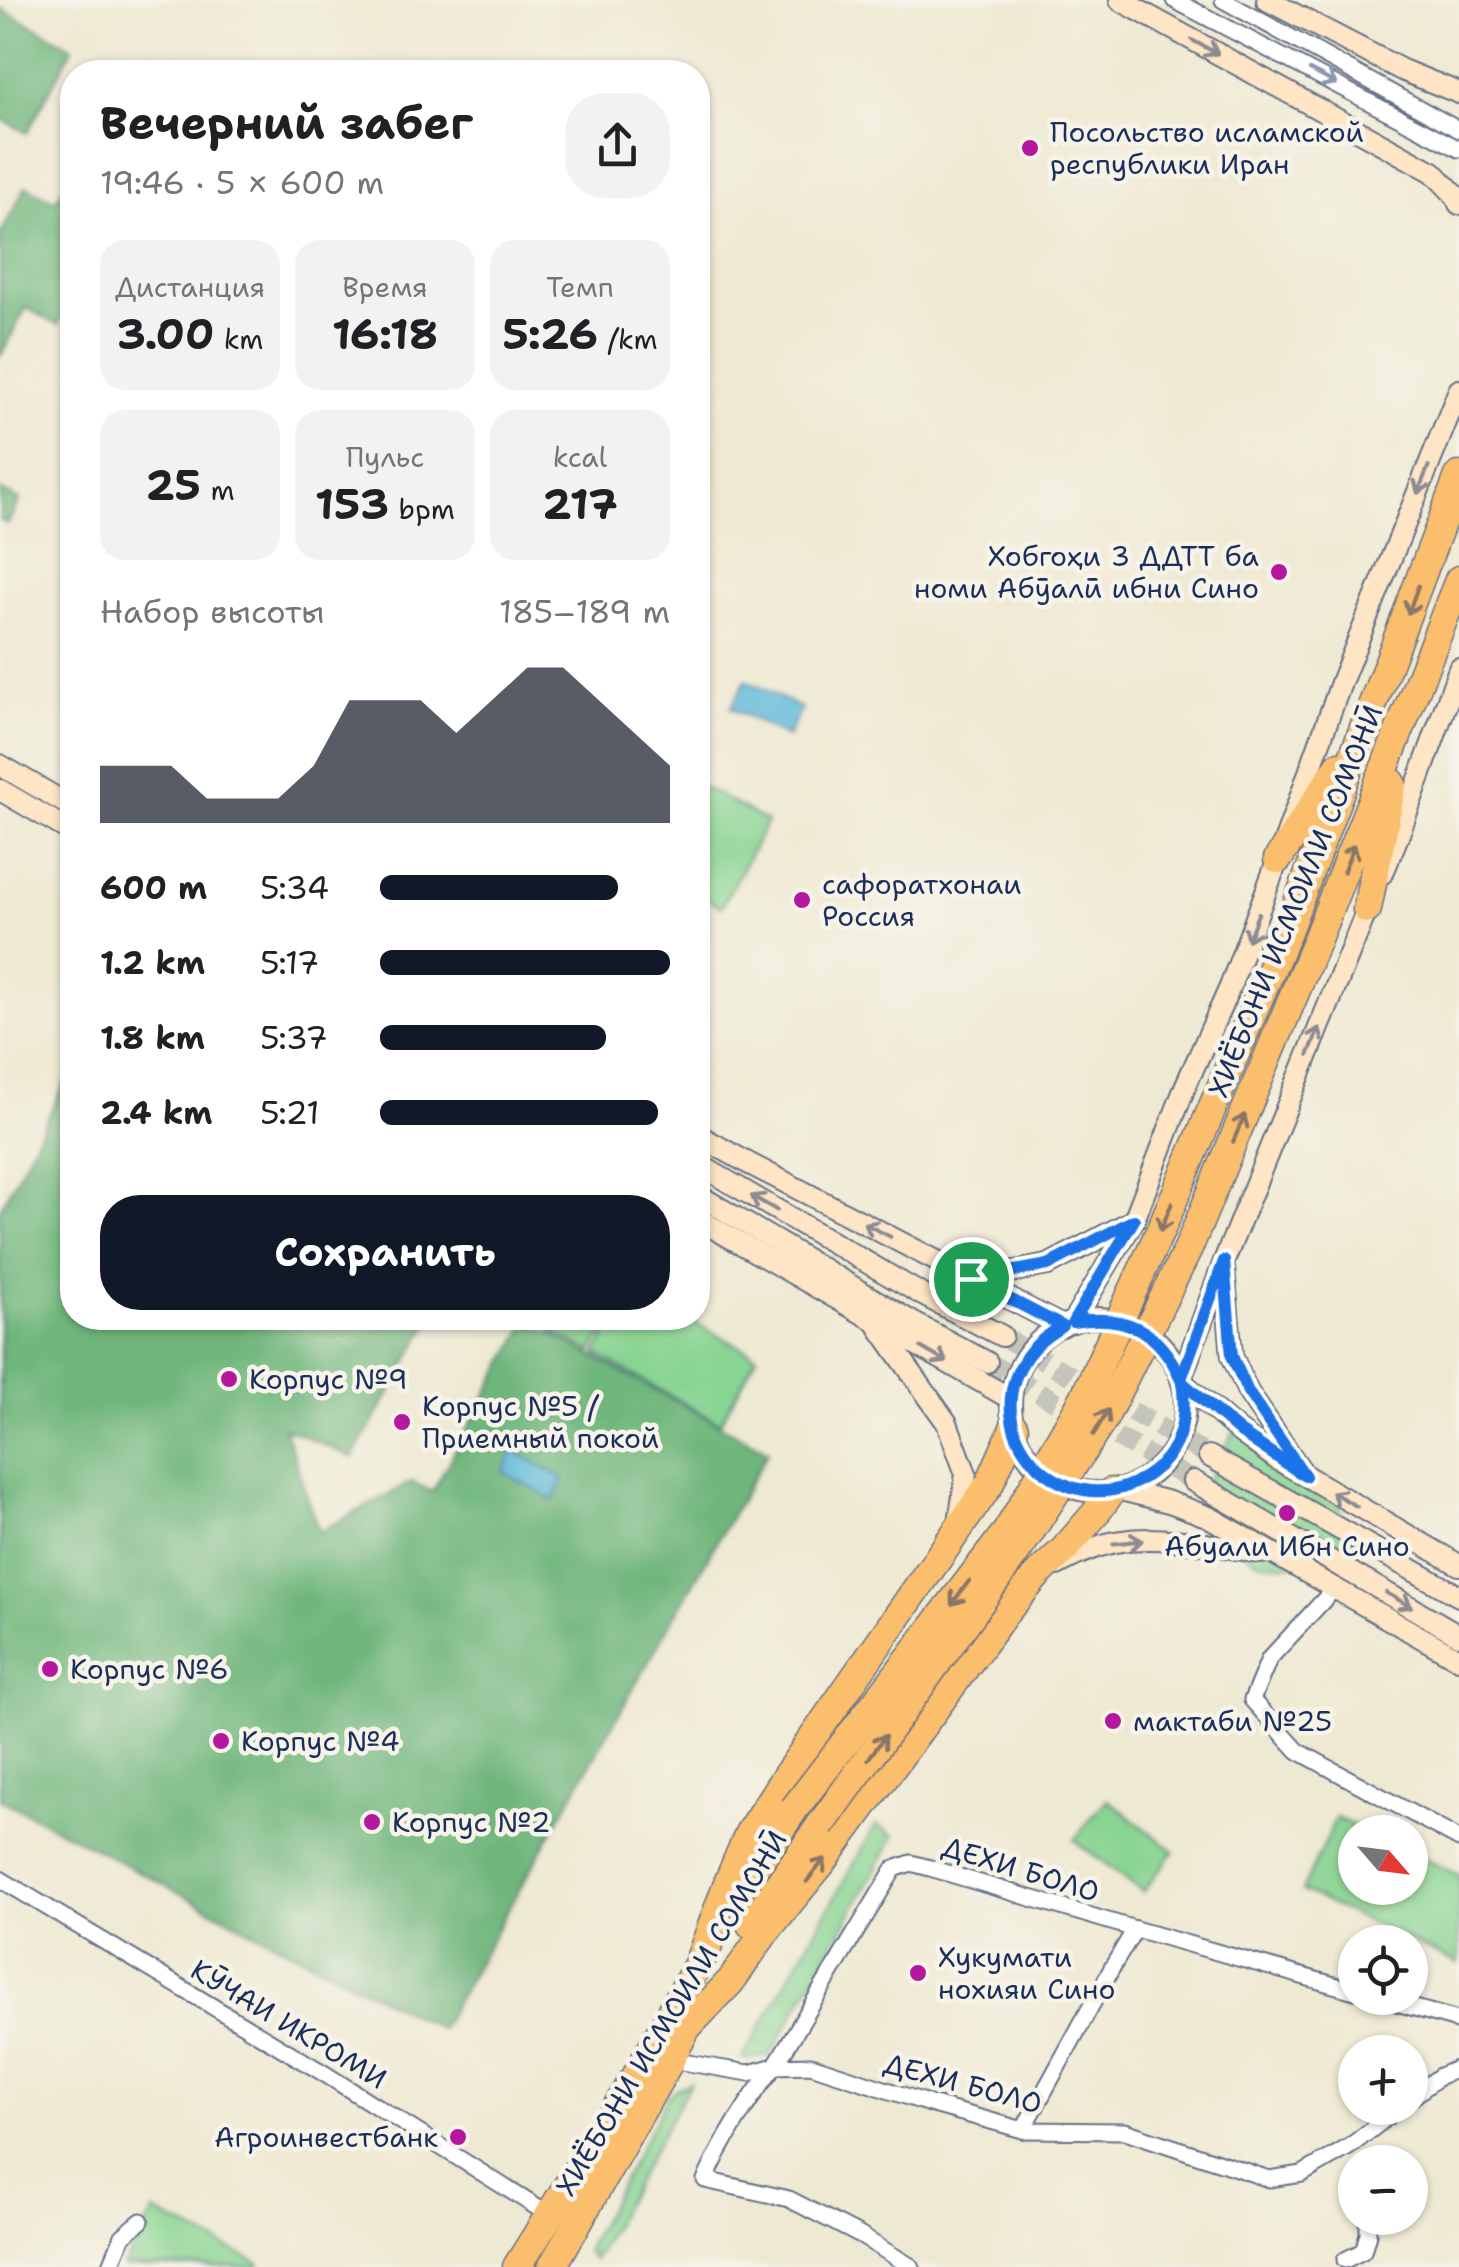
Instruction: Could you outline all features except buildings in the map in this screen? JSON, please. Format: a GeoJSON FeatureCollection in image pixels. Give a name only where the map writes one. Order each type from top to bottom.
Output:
{"type":"FeatureCollection","features":[{"type":"Feature","properties":{"kind":"highway","name":"ХИЁБОНИ ИСМОИЛИ СОМОНӢ"},"geometry":{"type":"LineString","coordinates":[[517,2267],[637,2075],[734,1898],[794,1809],[1008,1530],[1084,1398],[1161,1229],[1286,934],[1459,476]]}},
{"type":"Feature","properties":{"kind":"highway","name":"ХИЁБОНИ ИСМОИЛИ СОМОНӢ"},"geometry":{"type":"LineString","coordinates":[[552,2267],[698,2006],[752,1921],[1024,1541],[1104,1418],[1188,1249],[1313,949],[1459,580]]}},
{"type":"Feature","properties":{"kind":"highway"},"geometry":{"type":"LineString","coordinates":[[1368,909],[1405,717]]}},
{"type":"Feature","properties":{"kind":"highway"},"geometry":{"type":"LineString","coordinates":[[1278,859],[1369,718]]}},
{"type":"Feature","properties":{"kind":"highway"},"geometry":{"type":"LineString","coordinates":[[700,1960],[749,1833],[989,1485],[1014,1428]]}},
{"type":"Feature","properties":{"kind":"highway"},"geometry":{"type":"LineString","coordinates":[[688,2026],[732,1980],[1004,1614],[1116,1491]]}},
{"type":"Feature","properties":{"kind":"main road"},"geometry":{"type":"LineString","coordinates":[[1120,0],[1432,172],[1459,204]]}},
{"type":"Feature","properties":{"kind":"main road"},"geometry":{"type":"LineString","coordinates":[[1267,0],[1402,70],[1459,93]]}},
{"type":"Feature","properties":{"kind":"main road"},"geometry":{"type":"LineString","coordinates":[[1067,1324],[1134,1220],[1227,994],[1342,680],[1459,390]]}},
{"type":"Feature","properties":{"kind":"main road"},"geometry":{"type":"LineString","coordinates":[[1182,1380],[1224,1261],[1399,834],[1459,669]]}},
{"type":"Feature","properties":{"kind":"main road"},"geometry":{"type":"LineString","coordinates":[[0,765],[60,799]]}},
{"type":"Feature","properties":{"kind":"main road"},"geometry":{"type":"LineString","coordinates":[[0,790],[60,825]]}},
{"type":"Feature","properties":{"kind":"main road"},"geometry":{"type":"LineString","coordinates":[[710,1141],[971,1279],[1067,1324]]}},
{"type":"Feature","properties":{"kind":"main road"},"geometry":{"type":"LineString","coordinates":[[710,1171],[921,1294],[1002,1336]]}},
{"type":"Feature","properties":{"kind":"main road"},"geometry":{"type":"LineString","coordinates":[[710,1201],[987,1362]]}},
{"type":"Feature","properties":{"kind":"main road"},"geometry":{"type":"LineString","coordinates":[[971,1279],[1048,1265],[1134,1220]]}},
{"type":"Feature","properties":{"kind":"main road"},"geometry":{"type":"LineString","coordinates":[[710,1226],[1011,1399]]}},
{"type":"Feature","properties":{"kind":"main road"},"geometry":{"type":"LineString","coordinates":[[1224,1261],[1232,1356],[1248,1392],[1305,1476]]}},
{"type":"Feature","properties":{"kind":"main road"},"geometry":{"type":"LineString","coordinates":[[1116,1491],[1142,1481],[1160,1467],[1174,1448],[1185,1405],[1182,1380],[1172,1358],[1157,1341],[1117,1320],[1095,1318],[1067,1324],[1042,1339],[1016,1376],[1011,1399],[1014,1428],[1024,1451],[1040,1470],[1061,1484],[1085,1492],[1116,1491],[1198,1513],[1459,1659]]}},
{"type":"Feature","properties":{"kind":"main road"},"geometry":{"type":"LineString","coordinates":[[876,1322],[947,1423],[966,1474],[958,1532]]}},
{"type":"Feature","properties":{"kind":"main road"},"geometry":{"type":"LineString","coordinates":[[1182,1380],[1240,1432],[1305,1476],[1459,1565]]}},
{"type":"Feature","properties":{"kind":"main road"},"geometry":{"type":"LineString","coordinates":[[1209,1456],[1459,1596]]}},
{"type":"Feature","properties":{"kind":"main road"},"geometry":{"type":"LineString","coordinates":[[1193,1481],[1459,1634]]}},
{"type":"Feature","properties":{"kind":"main road"},"geometry":{"type":"LineString","coordinates":[[1037,1575],[1081,1552],[1124,1540],[1190,1543],[1273,1554]]}},
{"type":"Feature","properties":{"kind":"street"},"geometry":{"type":"LineString","coordinates":[[1174,0],[1459,149]]}},
{"type":"Feature","properties":{"kind":"street"},"geometry":{"type":"LineString","coordinates":[[1223,0],[1459,130]]}},
{"type":"Feature","properties":{"kind":"street"},"geometry":{"type":"LineString","coordinates":[[1236,31],[1246,13]]}},
{"type":"Feature","properties":{"kind":"street"},"geometry":{"type":"LineString","coordinates":[[1335,1588],[1269,1659],[1252,1700],[1298,1752],[1459,1839]]}},
{"type":"Feature","properties":{"kind":"street","name":"ДЕХИ БОЛО"},"geometry":{"type":"LineString","coordinates":[[912,2267],[790,2199],[705,2180],[724,2141],[776,2066],[894,1870],[910,1863],[1338,1986]]}},
{"type":"Feature","properties":{"kind":"street","name":"КӮЧАИ ИКРОМИ"},"geometry":{"type":"LineString","coordinates":[[0,1879],[549,2214]]}},
{"type":"Feature","properties":{"kind":"street"},"geometry":{"type":"LineString","coordinates":[[1024,2130],[1135,1929]]}},
{"type":"Feature","properties":{"kind":"street"},"geometry":{"type":"LineString","coordinates":[[1428,2011],[1459,2022]]}},
{"type":"Feature","properties":{"kind":"street","name":"ДЕХИ БОЛО"},"geometry":{"type":"LineString","coordinates":[[670,2060],[750,2073],[776,2066],[811,2065],[1024,2130],[1125,2131],[1270,2178],[1302,2174],[1338,2153]]}},
{"type":"Feature","properties":{"kind":"street"},"geometry":{"type":"LineString","coordinates":[[1428,2085],[1459,2068]]}},
{"type":"Feature","properties":{"kind":"street","name":"ДЕХИ БОЛО"},"geometry":{"type":"LineString","coordinates":[[1352,2145],[1377,2125]]}},
{"type":"Feature","properties":{"kind":"street"},"geometry":{"type":"LineString","coordinates":[[110,2267],[122,2236],[141,2221]]}},
{"type":"Feature","properties":{"kind":"street"},"geometry":{"type":"LineString","coordinates":[[1342,2265],[1363,2250],[1368,2235]]}},
{"type":"Feature","properties":{"kind":"green space"},"geometry":{"type":"Polygon","coordinates":[[[0,8],[73,47],[66,60],[60,60],[60,71],[27,133],[0,118],[0,8]]]}},
{"type":"Feature","properties":{"kind":"green space"},"geometry":{"type":"Polygon","coordinates":[[[26,186],[56,201],[60,194],[60,321],[58,325],[26,308],[0,357],[0,235],[26,186]]]}},
{"type":"Feature","properties":{"kind":"green space"},"geometry":{"type":"Polygon","coordinates":[[[0,490],[20,500],[8,524],[0,520],[0,490]]]}},
{"type":"Feature","properties":{"kind":"green space"},"geometry":{"type":"Polygon","coordinates":[[[710,791],[767,822],[721,907],[710,901],[710,791]]]}},
{"type":"Feature","properties":{"kind":"green space"},"geometry":{"type":"Polygon","coordinates":[[[60,1093],[60,1330],[425,1330],[353,1458],[284,1427],[319,1532],[412,1482],[432,1492],[523,1330],[545,1330],[768,1451],[440,2029],[0,1799],[0,1209],[60,1093]]]}},
{"type":"Feature","properties":{"kind":"green space"},"geometry":{"type":"Polygon","coordinates":[[[551,1330],[604,1330],[592,1352],[551,1330]]]}},
{"type":"Feature","properties":{"kind":"green space"},"geometry":{"type":"Polygon","coordinates":[[[609,1330],[708,1330],[757,1356],[720,1423],[596,1354],[609,1330]]]}},
{"type":"Feature","properties":{"kind":"green space"},"geometry":{"type":"Polygon","coordinates":[[[1237,1426],[1339,1488],[1341,1516],[1364,1531],[1356,1555],[1284,1565],[1260,1562],[1186,1520],[1237,1426]]]}},
{"type":"Feature","properties":{"kind":"green space"},"geometry":{"type":"Polygon","coordinates":[[[1107,1799],[1174,1851],[1143,1892],[1074,1840],[1107,1799]]]}},
{"type":"Feature","properties":{"kind":"green space"},"geometry":{"type":"Polygon","coordinates":[[[1336,1818],[1338,1905],[1428,1905],[1428,1860],[1459,1875],[1459,1964],[1428,1950],[1428,1925],[1375,1925],[1302,1891],[1336,1818]]]}},
{"type":"Feature","properties":{"kind":"green space"},"geometry":{"type":"Polygon","coordinates":[[[876,1825],[895,1836],[770,2056],[742,2060],[876,1825]]]}},
{"type":"Feature","properties":{"kind":"green space"},"geometry":{"type":"Polygon","coordinates":[[[690,2083],[594,2260],[586,2252],[588,2245],[668,2096],[690,2083]]]}},
{"type":"Feature","properties":{"kind":"green space"},"geometry":{"type":"Polygon","coordinates":[[[154,2212],[260,2264],[123,2267],[154,2212]]]}},
{"type":"Feature","properties":{"kind":"water"},"geometry":{"type":"Polygon","coordinates":[[[746,680],[802,709],[787,737],[731,708],[746,680]]]}},
{"type":"Feature","properties":{"kind":"water"},"geometry":{"type":"Polygon","coordinates":[[[514,1451],[564,1479],[554,1500],[503,1472],[514,1451]]]}},
{"type":"Feature","properties":{"kind":"tunnel"},"geometry":{"type":"LineString","coordinates":[[1002,1336],[1209,1456]]}},
{"type":"Feature","properties":{"kind":"tunnel"},"geometry":{"type":"LineString","coordinates":[[987,1362],[1193,1481]]}},
{"type":"Feature","properties":{"kind":"place","name":"Посольство исламской республики Иран"},"geometry":{"type":"Point","coordinates":[1030,148]}},
{"type":"Feature","properties":{"kind":"place","name":"Хобгоҳи 3 ДДТТ ба номи Абӯалӣ ибни Сино"},"geometry":{"type":"Point","coordinates":[1279,572]}},
{"type":"Feature","properties":{"kind":"place","name":"сафоратхонаи Россия"},"geometry":{"type":"Point","coordinates":[802,900]}},
{"type":"Feature","properties":{"kind":"place","name":"Корпус №9"},"geometry":{"type":"Point","coordinates":[229,1379]}},
{"type":"Feature","properties":{"kind":"place","name":"Корпус №5 / Приемный покой"},"geometry":{"type":"Point","coordinates":[402,1422]}},
{"type":"Feature","properties":{"kind":"place","name":"Абуали Ибн Сино"},"geometry":{"type":"Point","coordinates":[1287,1513]}},
{"type":"Feature","properties":{"kind":"place","name":"Корпус №6"},"geometry":{"type":"Point","coordinates":[50,1669]}},
{"type":"Feature","properties":{"kind":"place","name":"мактаби №25"},"geometry":{"type":"Point","coordinates":[1113,1721]}},
{"type":"Feature","properties":{"kind":"place","name":"Корпус №4"},"geometry":{"type":"Point","coordinates":[221,1741]}},
{"type":"Feature","properties":{"kind":"place","name":"Корпус №2"},"geometry":{"type":"Point","coordinates":[372,1822]}},
{"type":"Feature","properties":{"kind":"place","name":"Хукумати нохияи Сино"},"geometry":{"type":"Point","coordinates":[918,1973]}},
{"type":"Feature","properties":{"kind":"place","name":"Агроинвестбанк"},"geometry":{"type":"Point","coordinates":[458,2137]}},
{"type":"Feature","properties":{"kind":"route"},"geometry":{"type":"LineString","coordinates":[[1134,1220],[1073,1322],[1117,1320],[1138,1328],[1172,1358],[1181,1379],[1224,1261],[1232,1356],[1248,1392],[1305,1476],[1240,1432],[1182,1382],[1182,1428],[1160,1467],[1142,1481],[1111,1492],[1085,1492],[1061,1484],[1040,1470],[1024,1451],[1014,1428],[1011,1399],[1016,1376],[1027,1356],[1042,1339],[1062,1326],[971,1279],[1048,1265],[1134,1220]]}}]}
